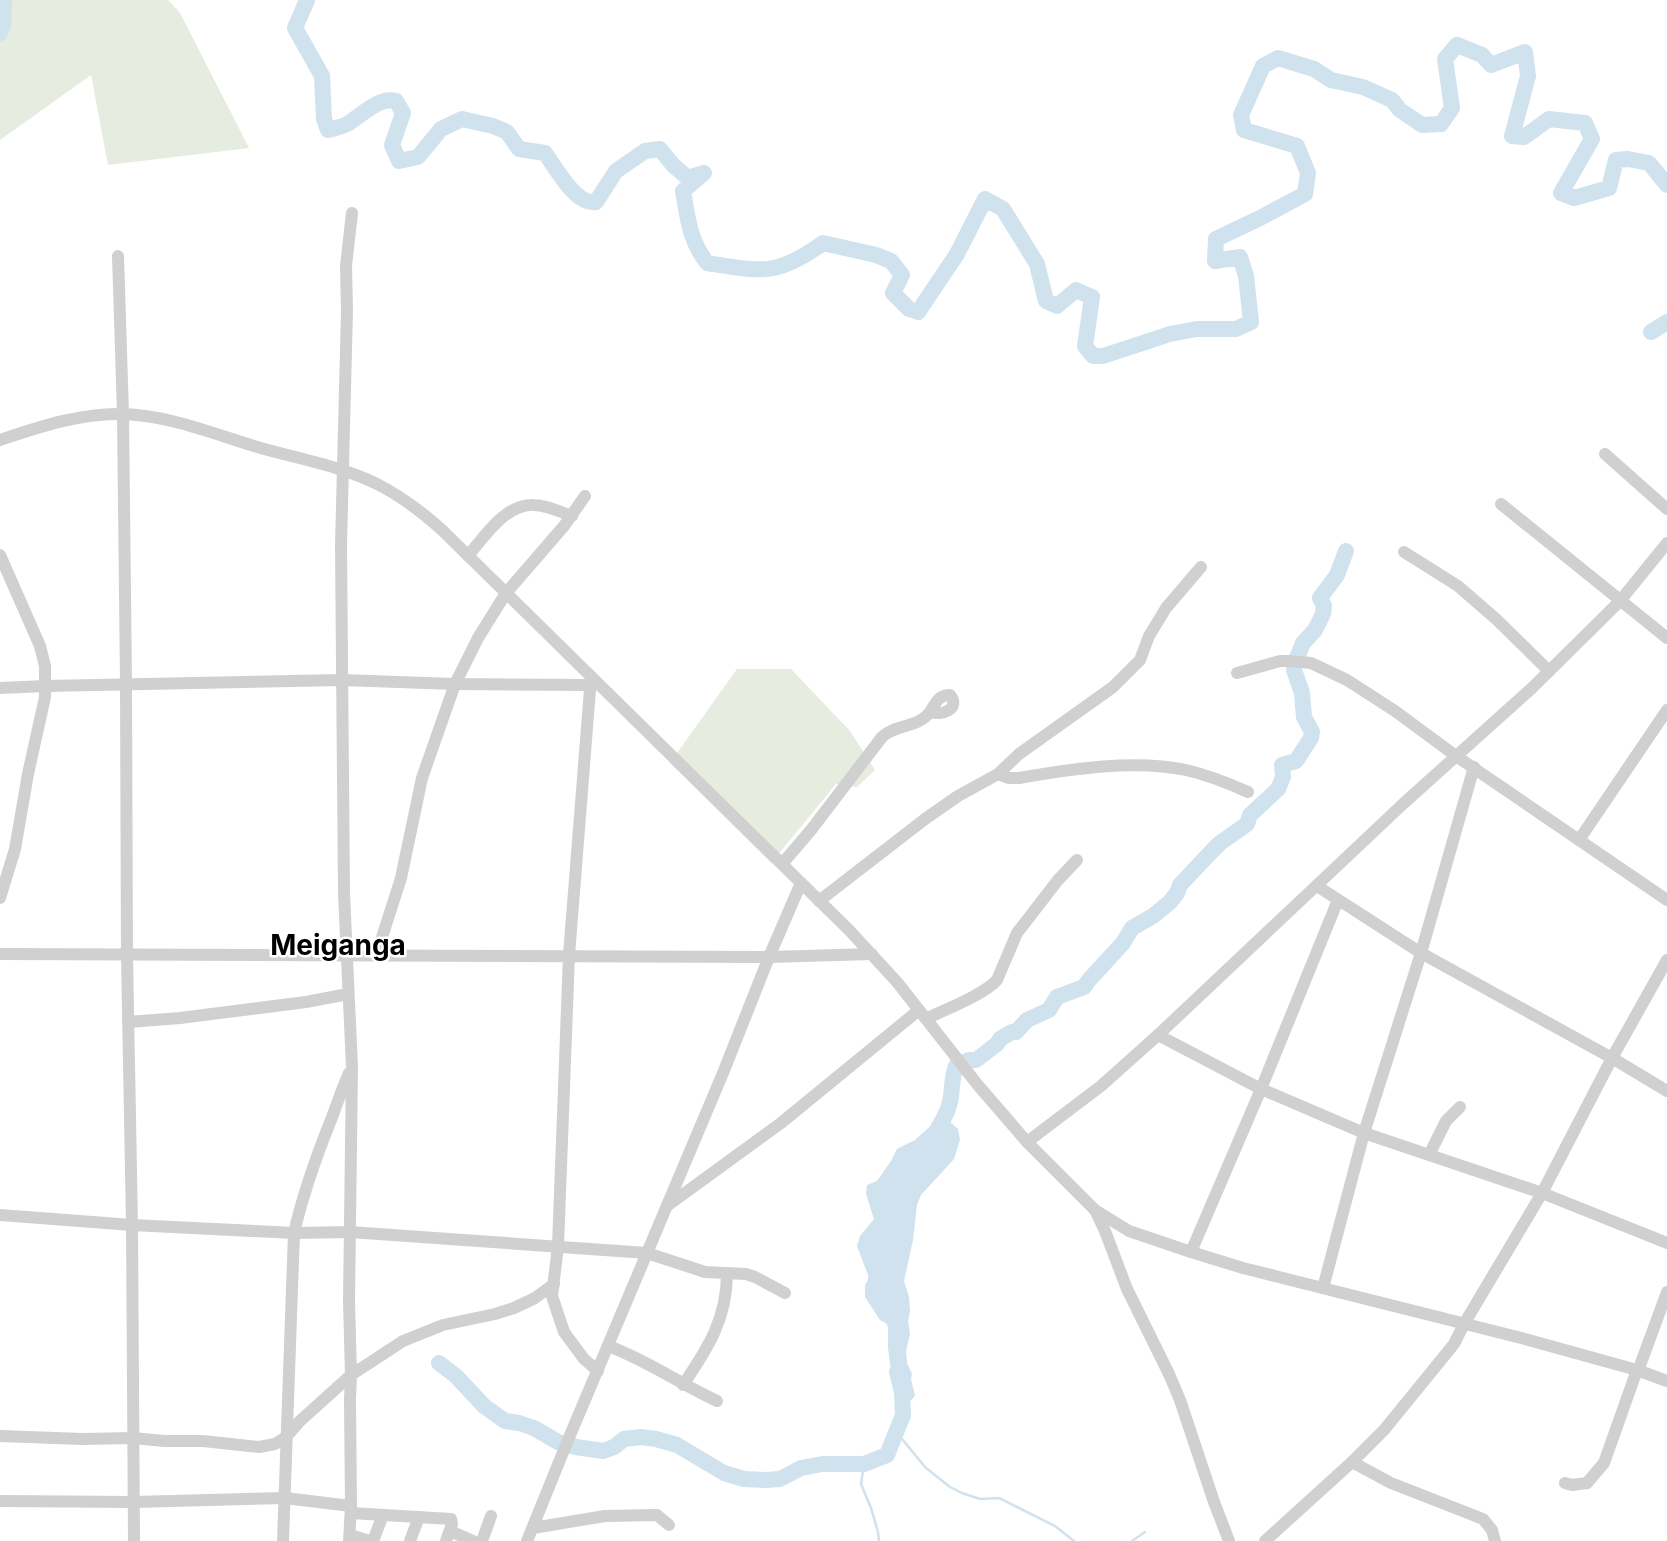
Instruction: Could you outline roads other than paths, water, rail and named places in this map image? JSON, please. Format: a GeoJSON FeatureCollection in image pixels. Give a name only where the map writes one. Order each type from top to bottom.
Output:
{"type":"FeatureCollection","features":[{"type":"Feature","properties":{"kind":"street"},"geometry":{"type":"LineString","coordinates":[[352,213],[346,266],[347,311],[342,471],[344,893],[352,1067],[349,1301],[351,1375],[350,1538],[371,1541],[382,1514]]}},
{"type":"Feature","properties":{"kind":"street"},"geometry":{"type":"LineString","coordinates":[[118,256],[123,414],[134,1541]]}},
{"type":"Feature","properties":{"kind":"street"},"geometry":{"type":"LineString","coordinates":[[0,440],[34,428],[76,418],[104,414],[153,417],[342,471],[366,479],[393,492],[428,518],[468,556],[590,681],[782,864],[872,954],[1027,1142],[1094,1210],[1129,1231],[1243,1268],[1525,1339],[1667,1381]]}},
{"type":"Feature","properties":{"kind":"street"},"geometry":{"type":"LineString","coordinates":[[1604,454],[1667,509]]}},
{"type":"Feature","properties":{"kind":"street"},"geometry":{"type":"LineString","coordinates":[[376,956],[401,878],[422,778],[455,684],[478,638],[506,593],[572,516],[585,496]]}},
{"type":"Feature","properties":{"kind":"street"},"geometry":{"type":"LineString","coordinates":[[468,556],[508,513],[527,504],[536,504],[572,516]]}},
{"type":"Feature","properties":{"kind":"street"},"geometry":{"type":"LineString","coordinates":[[1501,504],[1667,638]]}},
{"type":"Feature","properties":{"kind":"street"},"geometry":{"type":"LineString","coordinates":[[1027,1142],[1101,1086],[1158,1035],[1456,756],[1549,672],[1620,601],[1667,543]]}},
{"type":"Feature","properties":{"kind":"street"},"geometry":{"type":"LineString","coordinates":[[1404,552],[1464,591],[1496,619],[1549,672]]}},
{"type":"Feature","properties":{"kind":"street"},"geometry":{"type":"LineString","coordinates":[[0,555],[40,646],[45,666],[46,686],[14,849],[0,898]]}},
{"type":"Feature","properties":{"kind":"street"},"geometry":{"type":"LineString","coordinates":[[819,901],[932,813],[998,774],[1019,754],[1113,687],[1140,660],[1149,636],[1166,608],[1201,567]]}},
{"type":"Feature","properties":{"kind":"street"},"geometry":{"type":"LineString","coordinates":[[1237,673],[1280,661],[1311,663],[1347,680],[1395,711],[1456,756],[1667,900]]}},
{"type":"Feature","properties":{"kind":"street"},"geometry":{"type":"LineString","coordinates":[[0,688],[342,680],[455,684],[590,681]]}},
{"type":"Feature","properties":{"kind":"street"},"geometry":{"type":"LineString","coordinates":[[590,681],[569,955],[558,1246],[552,1296],[564,1332],[584,1359],[598,1371]]}},
{"type":"Feature","properties":{"kind":"street"},"geometry":{"type":"LineString","coordinates":[[1579,840],[1667,710]]}},
{"type":"Feature","properties":{"kind":"street"},"geometry":{"type":"LineString","coordinates":[[782,864],[811,830],[882,737],[895,729],[920,721],[930,712]]}},
{"type":"Feature","properties":{"kind":"street"},"geometry":{"type":"LineString","coordinates":[[998,774],[1009,778],[1019,778],[1124,765],[1160,766],[1199,773],[1248,792]]}},
{"type":"Feature","properties":{"kind":"street"},"geometry":{"type":"LineString","coordinates":[[1323,1288],[1364,1133],[1421,953],[1474,767]]}},
{"type":"Feature","properties":{"kind":"street"},"geometry":{"type":"LineString","coordinates":[[667,1206],[781,1123],[922,1014],[979,992],[993,984],[1022,926],[1058,880],[1077,860]]}},
{"type":"Feature","properties":{"kind":"street"},"geometry":{"type":"LineString","coordinates":[[527,1541],[801,883]]}},
{"type":"Feature","properties":{"kind":"street"},"geometry":{"type":"LineString","coordinates":[[1316,886],[1421,953],[1612,1058],[1667,1091]]}},
{"type":"Feature","properties":{"kind":"street"},"geometry":{"type":"LineString","coordinates":[[1191,1252],[1261,1089],[1338,900]]}},
{"type":"Feature","properties":{"kind":"street"},"geometry":{"type":"LineString","coordinates":[[0,954],[769,957],[872,954]]}},
{"type":"Feature","properties":{"kind":"street"},"geometry":{"type":"LineString","coordinates":[[1265,1541],[1352,1462],[1384,1430],[1454,1344],[1542,1193],[1612,1058],[1667,960]]}},
{"type":"Feature","properties":{"kind":"street"},"geometry":{"type":"LineString","coordinates":[[128,1022],[180,1018],[306,1002],[348,994]]}},
{"type":"Feature","properties":{"kind":"street"},"geometry":{"type":"LineString","coordinates":[[1158,1035],[1261,1089],[1364,1133],[1542,1193],[1667,1244]]}},
{"type":"Feature","properties":{"kind":"street"},"geometry":{"type":"LineString","coordinates":[[283,1541],[294,1233],[313,1165],[340,1092],[352,1067]]}},
{"type":"Feature","properties":{"kind":"street"},"geometry":{"type":"LineString","coordinates":[[1429,1155],[1446,1121],[1460,1107]]}},
{"type":"Feature","properties":{"kind":"street"},"geometry":{"type":"LineString","coordinates":[[1094,1210],[1105,1231],[1127,1290],[1180,1400],[1229,1541]]}},
{"type":"Feature","properties":{"kind":"street"},"geometry":{"type":"LineString","coordinates":[[0,1215],[132,1225],[294,1233],[350,1232],[647,1253],[714,1274],[746,1274],[785,1293]]}},
{"type":"Feature","properties":{"kind":"street"},"geometry":{"type":"LineString","coordinates":[[683,1385],[705,1352],[714,1334],[727,1297],[727,1273]]}},
{"type":"Feature","properties":{"kind":"street"},"geometry":{"type":"LineString","coordinates":[[0,1436],[83,1439],[133,1438],[164,1441],[203,1441],[259,1447],[275,1444],[286,1437],[300,1420],[351,1375],[402,1341],[443,1325],[514,1308],[535,1298],[554,1284]]}},
{"type":"Feature","properties":{"kind":"street"},"geometry":{"type":"LineString","coordinates":[[1565,1483],[1572,1485],[1587,1483],[1604,1463],[1667,1292]]}},
{"type":"Feature","properties":{"kind":"street"},"geometry":{"type":"LineString","coordinates":[[608,1346],[649,1364],[683,1385],[717,1401]]}},
{"type":"Feature","properties":{"kind":"street"},"geometry":{"type":"LineString","coordinates":[[1352,1462],[1391,1484],[1483,1519],[1492,1530],[1495,1541]]}},
{"type":"Feature","properties":{"kind":"street"},"geometry":{"type":"LineString","coordinates":[[0,1501],[133,1502],[285,1498],[382,1514],[451,1519],[452,1524],[448,1536],[473,1541]]}},
{"type":"Feature","properties":{"kind":"street"},"geometry":{"type":"LineString","coordinates":[[533,1528],[622,1515],[657,1514],[669,1524]]}},
{"type":"Feature","properties":{"kind":"street"},"geometry":{"type":"LineString","coordinates":[[482,1541],[491,1516]]}},
{"type":"Feature","properties":{"kind":"street"},"geometry":{"type":"LineString","coordinates":[[410,1541],[419,1517]]}},
{"type":"Feature","properties":{"kind":"water"},"geometry":{"type":"Polygon","coordinates":[[[936,1121],[950,1122],[958,1129],[960,1140],[954,1159],[921,1195],[917,1205],[913,1240],[904,1281],[909,1297],[910,1312],[908,1321],[910,1334],[906,1351],[907,1363],[912,1374],[911,1379],[915,1396],[910,1401],[906,1401],[891,1371],[888,1327],[886,1323],[880,1320],[865,1297],[865,1285],[868,1275],[857,1246],[860,1236],[874,1219],[866,1194],[867,1185],[877,1181],[897,1149],[915,1140],[936,1121]]]}},
{"type":"Feature","properties":{"kind":"waterway"},"geometry":{"type":"LineString","coordinates":[[0,33],[3,26],[4,0]]}},
{"type":"Feature","properties":{"kind":"waterway"},"geometry":{"type":"LineString","coordinates":[[307,0],[295,28],[322,76],[324,119],[328,130],[347,124],[383,101],[396,101],[403,113],[392,145],[399,161],[418,157],[441,129],[462,119],[493,126],[507,132],[519,149],[545,153],[560,176],[574,192],[581,198],[596,202],[616,171],[645,151],[660,149],[673,165],[688,178],[704,173],[683,191],[693,237],[696,246],[707,263],[750,269],[774,268],[800,258],[823,243],[876,255],[891,261],[902,275],[893,293],[909,309],[918,312],[957,254],[985,199],[1003,209],[1037,264],[1046,301],[1057,306],[1076,290],[1092,297],[1085,346],[1093,356],[1103,356],[1170,334],[1197,329],[1236,329],[1251,322],[1246,276],[1240,257],[1215,261],[1216,239],[1305,194],[1308,173],[1297,146],[1244,130],[1241,115],[1263,66],[1278,58],[1314,69],[1331,80],[1363,87],[1392,100],[1400,110],[1422,125],[1441,124],[1452,108],[1445,59],[1457,45],[1482,55],[1491,65],[1525,52],[1528,76],[1512,136],[1524,137],[1549,119],[1585,123],[1592,139],[1561,193],[1574,198],[1609,188],[1616,160],[1628,159],[1649,163],[1667,185]]}},
{"type":"Feature","properties":{"kind":"waterway"},"geometry":{"type":"LineString","coordinates":[[1651,332],[1667,322]]}},
{"type":"Feature","properties":{"kind":"waterway"},"geometry":{"type":"LineString","coordinates":[[932,1138],[949,1107],[956,1066],[969,1060],[976,1060],[997,1044],[1000,1039],[1012,1032],[1016,1032],[1027,1020],[1049,1010],[1057,997],[1084,987],[1123,943],[1132,928],[1153,916],[1170,902],[1180,885],[1211,852],[1220,843],[1247,824],[1250,815],[1278,789],[1283,777],[1282,765],[1296,761],[1311,738],[1312,732],[1304,717],[1302,693],[1294,665],[1303,643],[1315,630],[1323,614],[1324,606],[1320,598],[1337,575],[1346,551]]}},
{"type":"Feature","properties":{"kind":"waterway"},"geometry":{"type":"LineString","coordinates":[[439,1363],[456,1376],[484,1406],[505,1421],[534,1428],[558,1442],[603,1451],[614,1447],[624,1439],[641,1437],[656,1439],[677,1445],[724,1473],[744,1479],[766,1480],[780,1479],[801,1468],[822,1464],[864,1464],[887,1455],[903,1415],[902,1392],[897,1372]]}},
{"type":"Feature","properties":{"kind":"waterway"},"geometry":{"type":"LineString","coordinates":[[897,1433],[926,1468],[950,1487],[980,1499],[999,1498],[1055,1526],[1074,1541]]}},
{"type":"Feature","properties":{"kind":"waterway"},"geometry":{"type":"LineString","coordinates":[[864,1464],[861,1484],[871,1508],[879,1541]]}},
{"type":"Feature","properties":{"kind":"waterway"},"geometry":{"type":"LineString","coordinates":[[1132,1541],[1145,1532]]}},
{"type":"Feature","properties":{"kind":"district","name":"Meiganga"},"geometry":{"type":"Point","coordinates":[338,945]}}]}
